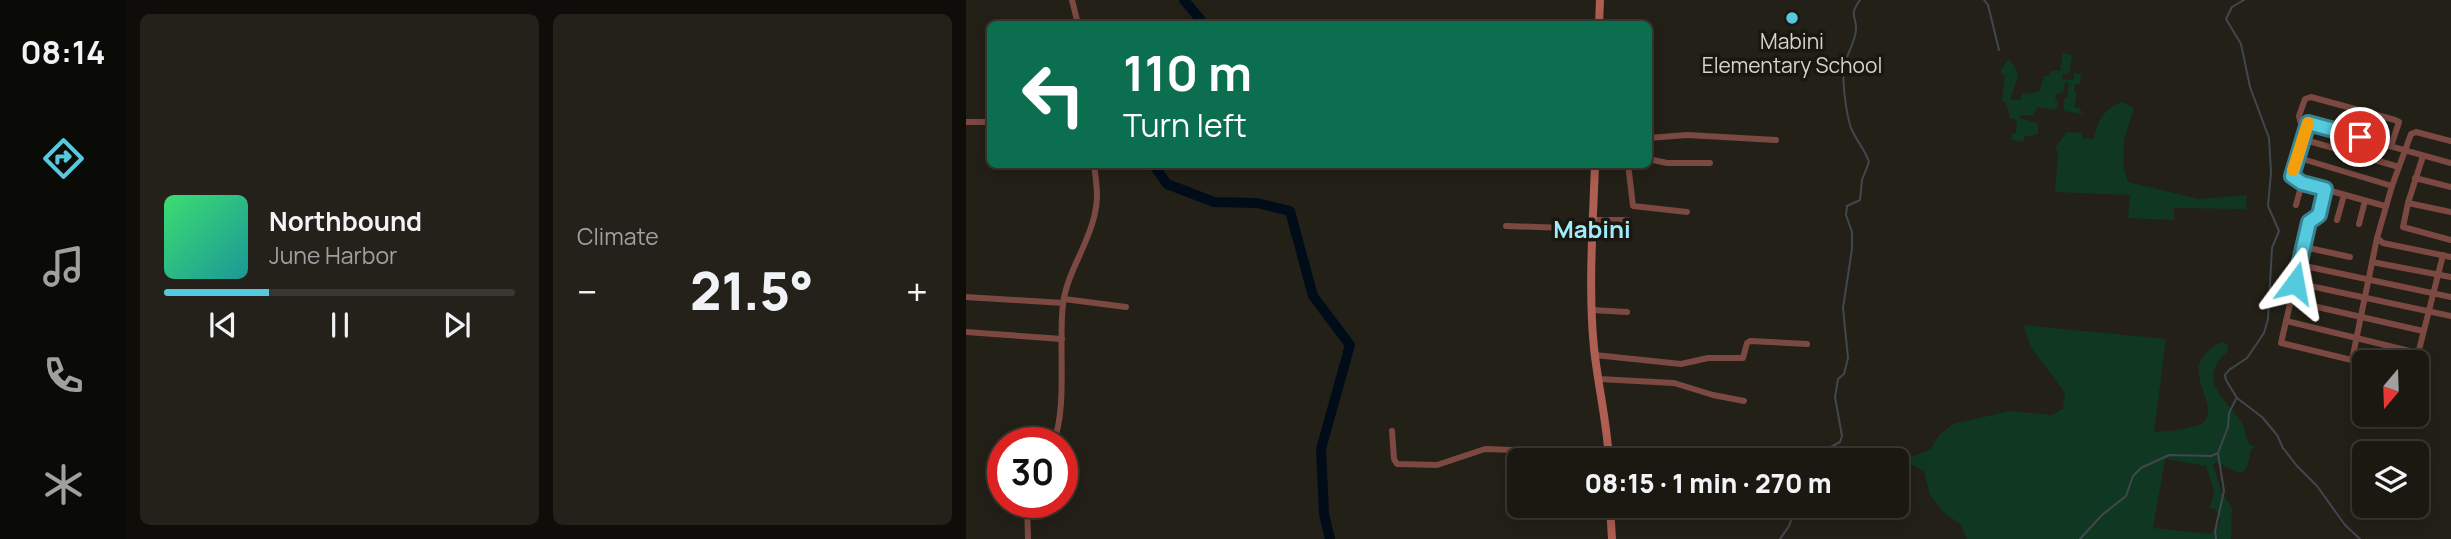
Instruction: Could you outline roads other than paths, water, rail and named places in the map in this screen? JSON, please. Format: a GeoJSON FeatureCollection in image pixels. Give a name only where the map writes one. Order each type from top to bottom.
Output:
{"type":"FeatureCollection","features":[{"type":"Feature","properties":{"kind":"main road"},"geometry":{"type":"LineString","coordinates":[[1599,21],[1600,0]]}},
{"type":"Feature","properties":{"kind":"main road"},"geometry":{"type":"LineString","coordinates":[[1595,168],[1592,310],[1595,355],[1608,448]]}},
{"type":"Feature","properties":{"kind":"main road"},"geometry":{"type":"LineString","coordinates":[[1611,518],[1612,539]]}},
{"type":"Feature","properties":{"kind":"street"},"geometry":{"type":"LineString","coordinates":[[1072,0],[1077,21]]}},
{"type":"Feature","properties":{"kind":"street"},"geometry":{"type":"LineString","coordinates":[[2391,146],[2399,122],[2308,97],[2305,99],[2300,121],[2451,163]]}},
{"type":"Feature","properties":{"kind":"street"},"geometry":{"type":"LineString","coordinates":[[966,122],[987,122]]}},
{"type":"Feature","properties":{"kind":"street"},"geometry":{"type":"LineString","coordinates":[[2308,123],[2292,176],[2302,183],[2385,206]]}},
{"type":"Feature","properties":{"kind":"street"},"geometry":{"type":"LineString","coordinates":[[2354,350],[2377,237],[2404,151],[2414,132],[2451,141]]}},
{"type":"Feature","properties":{"kind":"street"},"geometry":{"type":"LineString","coordinates":[[1652,138],[1687,135],[1776,141]]}},
{"type":"Feature","properties":{"kind":"street"},"geometry":{"type":"LineString","coordinates":[[2302,139],[2399,167]]}},
{"type":"Feature","properties":{"kind":"street"},"geometry":{"type":"LineString","coordinates":[[2423,156],[2403,227],[2451,240]]}},
{"type":"Feature","properties":{"kind":"street"},"geometry":{"type":"LineString","coordinates":[[2296,157],[2392,186]]}},
{"type":"Feature","properties":{"kind":"street"},"geometry":{"type":"LineString","coordinates":[[1652,160],[1667,163],[1710,163]]}},
{"type":"Feature","properties":{"kind":"street"},"geometry":{"type":"LineString","coordinates":[[1057,427],[1064,301],[1095,214],[1097,197],[1094,168]]}},
{"type":"Feature","properties":{"kind":"street"},"geometry":{"type":"LineString","coordinates":[[1628,168],[1633,206],[1686,212]]}},
{"type":"Feature","properties":{"kind":"street"},"geometry":{"type":"LineString","coordinates":[[2415,178],[2451,187]]}},
{"type":"Feature","properties":{"kind":"street"},"geometry":{"type":"LineString","coordinates":[[2296,205],[2302,183]]}},
{"type":"Feature","properties":{"kind":"street"},"geometry":{"type":"LineString","coordinates":[[2325,189],[2319,215],[2309,222],[2281,347],[2352,360]]}},
{"type":"Feature","properties":{"kind":"street"},"geometry":{"type":"LineString","coordinates":[[2337,220],[2344,195]]}},
{"type":"Feature","properties":{"kind":"street"},"geometry":{"type":"LineString","coordinates":[[2359,223],[2365,201]]}},
{"type":"Feature","properties":{"kind":"street"},"geometry":{"type":"LineString","coordinates":[[2408,202],[2451,212]]}},
{"type":"Feature","properties":{"kind":"street"},"geometry":{"type":"LineString","coordinates":[[1506,226],[1594,224],[1628,220]]}},
{"type":"Feature","properties":{"kind":"street"},"geometry":{"type":"LineString","coordinates":[[2377,237],[2383,243],[2451,257]]}},
{"type":"Feature","properties":{"kind":"street"},"geometry":{"type":"LineString","coordinates":[[2304,247],[2350,257]]}},
{"type":"Feature","properties":{"kind":"street"},"geometry":{"type":"LineString","coordinates":[[2419,350],[2443,255]]}},
{"type":"Feature","properties":{"kind":"street"},"geometry":{"type":"LineString","coordinates":[[2372,262],[2451,277]]}},
{"type":"Feature","properties":{"kind":"street"},"geometry":{"type":"LineString","coordinates":[[2300,265],[2451,297]]}},
{"type":"Feature","properties":{"kind":"street"},"geometry":{"type":"LineString","coordinates":[[2295,283],[2365,300],[2451,316]]}},
{"type":"Feature","properties":{"kind":"street"},"geometry":{"type":"LineString","coordinates":[[966,296],[1126,307]]}},
{"type":"Feature","properties":{"kind":"street"},"geometry":{"type":"LineString","coordinates":[[2291,301],[2423,331]]}},
{"type":"Feature","properties":{"kind":"street"},"geometry":{"type":"LineString","coordinates":[[1592,310],[1628,312]]}},
{"type":"Feature","properties":{"kind":"street"},"geometry":{"type":"LineString","coordinates":[[2287,321],[2406,350]]}},
{"type":"Feature","properties":{"kind":"street"},"geometry":{"type":"LineString","coordinates":[[966,332],[1062,339]]}},
{"type":"Feature","properties":{"kind":"street"},"geometry":{"type":"LineString","coordinates":[[1595,355],[1681,364],[1708,358],[1743,358],[1750,341],[1807,344]]}},
{"type":"Feature","properties":{"kind":"street"},"geometry":{"type":"LineString","coordinates":[[1599,379],[1674,383],[1744,401]]}},
{"type":"Feature","properties":{"kind":"street"},"geometry":{"type":"LineString","coordinates":[[1392,431],[1394,459],[1397,464],[1437,465],[1485,449],[1507,450]]}},
{"type":"Feature","properties":{"kind":"street"},"geometry":{"type":"LineString","coordinates":[[1027,518],[1028,539]]}},
{"type":"Feature","properties":{"kind":"waterway"},"geometry":{"type":"LineString","coordinates":[[1184,0],[1200,19],[1198,21]]}},
{"type":"Feature","properties":{"kind":"waterway"},"geometry":{"type":"LineString","coordinates":[[1829,448],[1840,442],[1842,436],[1835,397],[1838,379],[1844,374],[1848,358],[1843,308],[1852,232],[1846,215],[1847,206],[1860,200],[1862,180],[1869,162],[1851,128],[1844,81],[1845,62],[1855,35],[1854,13],[1860,0]]}},
{"type":"Feature","properties":{"kind":"waterway"},"geometry":{"type":"LineString","coordinates":[[1984,0],[1988,5],[1999,50]]}},
{"type":"Feature","properties":{"kind":"waterway"},"geometry":{"type":"LineString","coordinates":[[2244,0],[2232,7],[2226,19],[2241,44],[2250,87],[2269,138],[2271,173],[2268,206],[2279,231],[2272,248],[2268,319],[2264,333],[2247,358],[2229,370],[2225,375],[2226,380],[2237,398],[2262,417],[2297,466],[2317,486],[2345,525],[2360,539]]}},
{"type":"Feature","properties":{"kind":"waterway"},"geometry":{"type":"LineString","coordinates":[[1156,168],[1167,184],[1214,202],[1257,203],[1290,211],[1313,296],[1350,345],[1321,449],[1324,514],[1330,539]]}},
{"type":"Feature","properties":{"kind":"waterway"},"geometry":{"type":"LineString","coordinates":[[2216,539],[2215,531],[2224,491],[2218,453],[2228,427],[2229,413],[2236,399]]}},
{"type":"Feature","properties":{"kind":"waterway"},"geometry":{"type":"LineString","coordinates":[[2080,539],[2102,515],[2126,496],[2133,476],[2141,468],[2169,455],[2211,456],[2218,453]]}},
{"type":"Feature","properties":{"kind":"waterway"},"geometry":{"type":"LineString","coordinates":[[1780,539],[1792,518]]}},
{"type":"Feature","properties":{"kind":"place","name":"Mabini Elementary School"},"geometry":{"type":"Point","coordinates":[1792,18]}},
{"type":"Feature","properties":{"kind":"district","name":"Mabini"},"geometry":{"type":"Point","coordinates":[1592,230]}}]}
